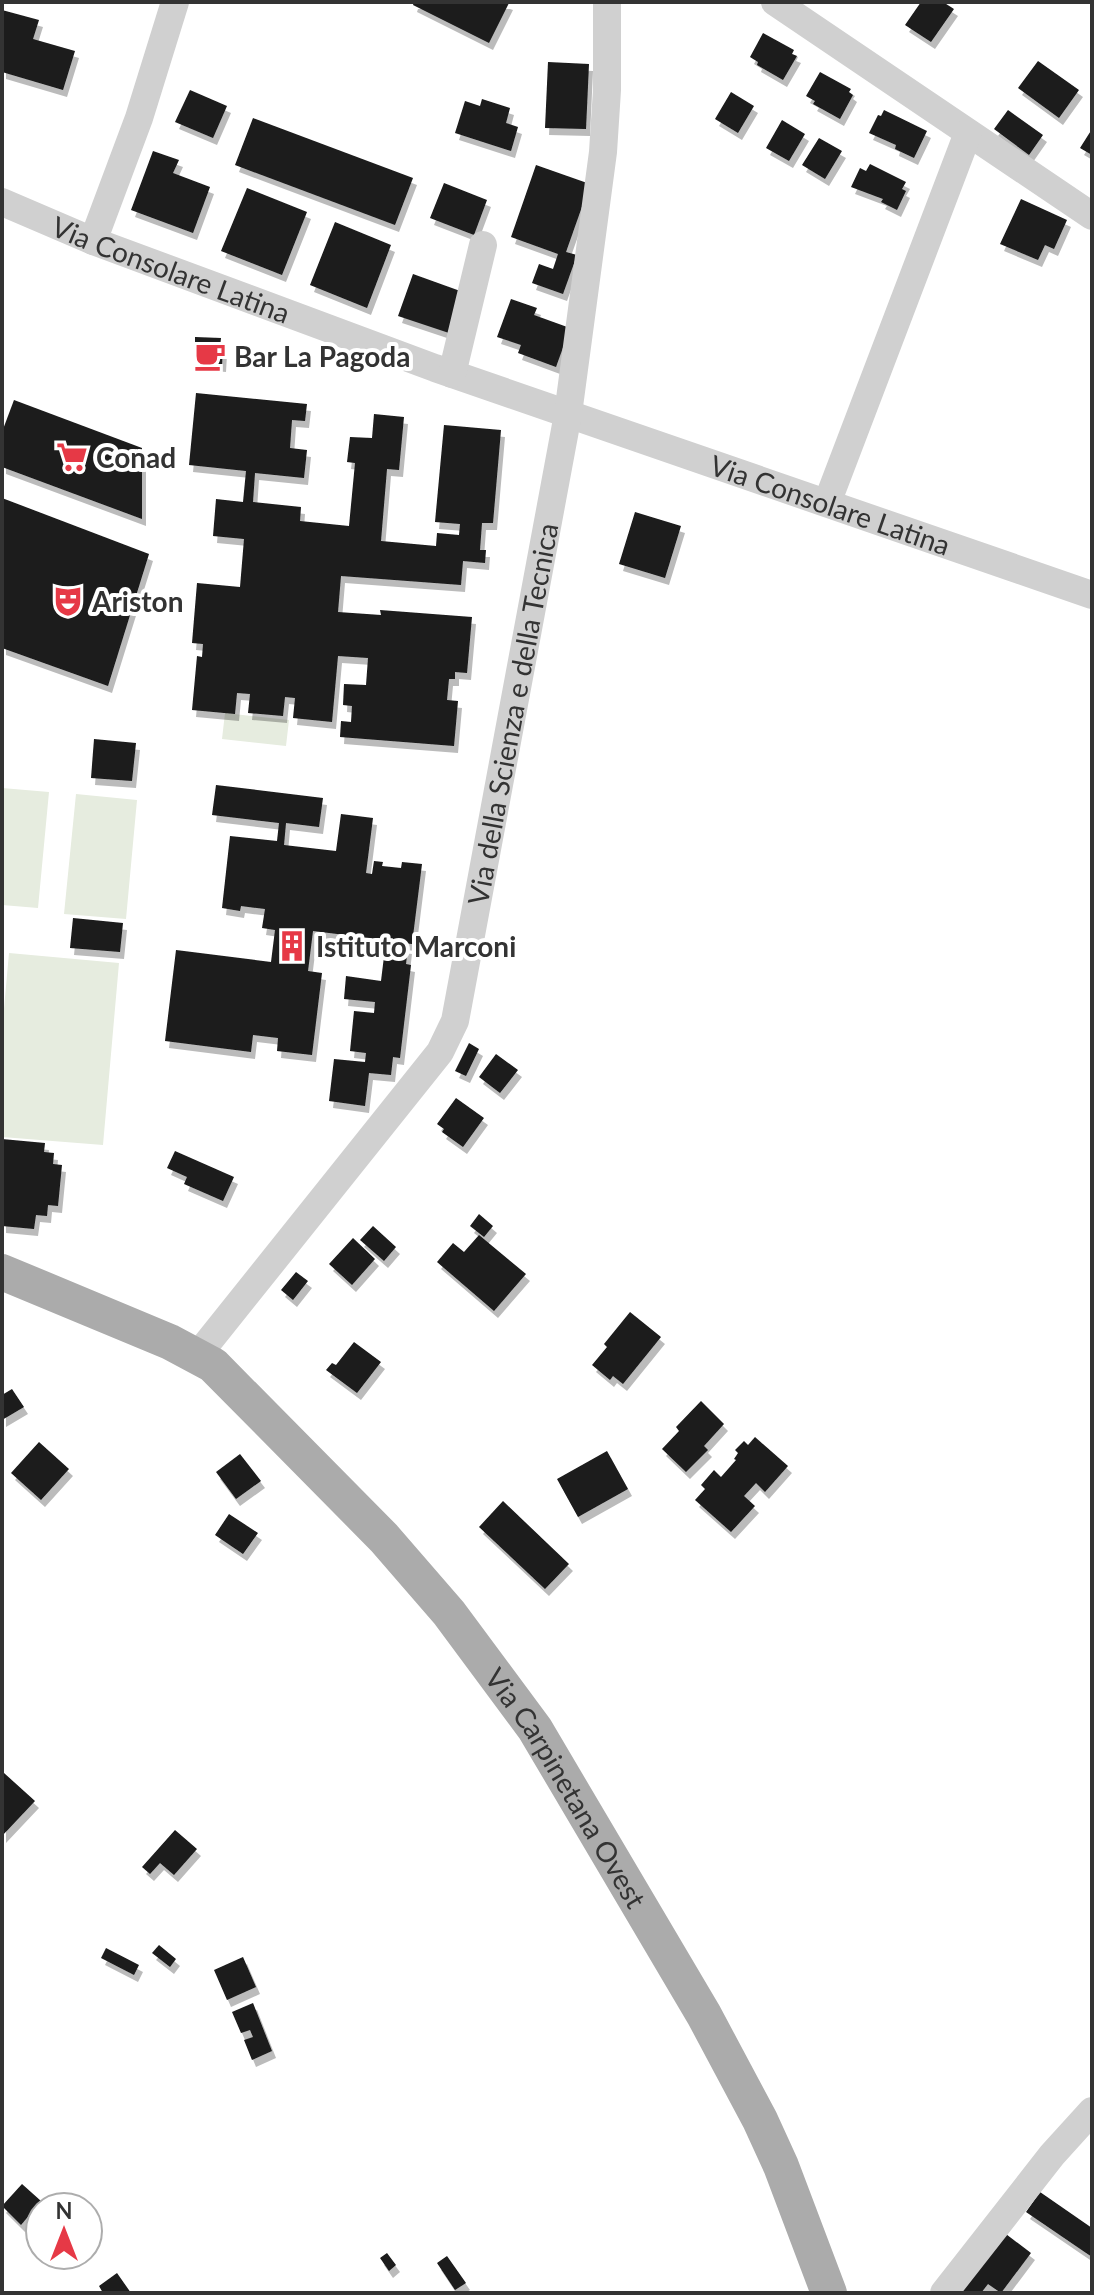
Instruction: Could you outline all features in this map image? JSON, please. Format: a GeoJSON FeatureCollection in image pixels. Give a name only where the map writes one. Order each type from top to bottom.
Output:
{"type":"FeatureCollection","features":[{"type":"Feature","properties":{"kind":"main road","name":"Via Carpinetana Ovest"},"geometry":{"type":"LineString","coordinates":[[2,1272],[197,1356],[226,1376],[393,1547],[456,1622],[528,1719],[686,1984],[748,2096],[785,2174],[829,2293]]}},
{"type":"Feature","properties":{"kind":"street"},"geometry":{"type":"LineString","coordinates":[[93,241],[139,118],[175,2]]}},
{"type":"Feature","properties":{"kind":"street"},"geometry":{"type":"LineString","coordinates":[[568,414],[603,152],[607,2]]}},
{"type":"Feature","properties":{"kind":"street"},"geometry":{"type":"LineString","coordinates":[[775,2],[1092,216]]}},
{"type":"Feature","properties":{"kind":"street"},"geometry":{"type":"LineString","coordinates":[[827,503],[968,133]]}},
{"type":"Feature","properties":{"kind":"street","name":"Via Consolare Latina"},"geometry":{"type":"LineString","coordinates":[[3,210],[444,371],[1092,595]]}},
{"type":"Feature","properties":{"kind":"street"},"geometry":{"type":"LineString","coordinates":[[444,371],[483,245]]}},
{"type":"Feature","properties":{"kind":"street","name":"Via della Scienza e della Tecnica"},"geometry":{"type":"LineString","coordinates":[[197,1356],[445,1044],[459,1007],[568,414]]}},
{"type":"Feature","properties":{"kind":"street"},"geometry":{"type":"LineString","coordinates":[[944,2293],[1052,2155],[1092,2111]]}},
{"type":"Feature","properties":{"kind":"shaded area"},"geometry":{"type":"Polygon","coordinates":[[[225,713],[289,720],[286,746],[222,739],[225,713]]]}},
{"type":"Feature","properties":{"kind":"shaded area"},"geometry":{"type":"Polygon","coordinates":[[[2,788],[49,792],[38,908],[2,905],[2,788]]]}},
{"type":"Feature","properties":{"kind":"shaded area"},"geometry":{"type":"Polygon","coordinates":[[[76,794],[137,800],[126,919],[64,914],[76,794]]]}},
{"type":"Feature","properties":{"kind":"shaded area"},"geometry":{"type":"Polygon","coordinates":[[[9,953],[119,963],[103,1145],[2,1137],[2,1031],[9,953]]]}},
{"type":"Feature","properties":{"kind":"building"},"geometry":{"type":"Polygon","coordinates":[[[414,2],[509,3],[489,43],[413,5],[414,2]]]}},
{"type":"Feature","properties":{"kind":"building"},"geometry":{"type":"Polygon","coordinates":[[[921,2],[943,2],[954,9],[931,42],[905,25],[921,2]]]}},
{"type":"Feature","properties":{"kind":"building"},"geometry":{"type":"Polygon","coordinates":[[[2,10],[39,20],[33,39],[75,51],[63,90],[2,72],[2,10]]]}},
{"type":"Feature","properties":{"kind":"building"},"geometry":{"type":"Polygon","coordinates":[[[763,33],[794,50],[792,54],[797,56],[783,80],[757,65],[758,62],[750,57],[763,33]]]}},
{"type":"Feature","properties":{"kind":"building"},"geometry":{"type":"Polygon","coordinates":[[[1038,61],[1079,90],[1059,118],[1018,88],[1038,61]]]}},
{"type":"Feature","properties":{"kind":"building"},"geometry":{"type":"Polygon","coordinates":[[[548,62],[589,64],[586,129],[545,128],[548,62]]]}},
{"type":"Feature","properties":{"kind":"building"},"geometry":{"type":"Polygon","coordinates":[[[820,72],[851,89],[849,92],[853,95],[840,119],[813,104],[815,101],[806,96],[820,72]]]}},
{"type":"Feature","properties":{"kind":"building"},"geometry":{"type":"Polygon","coordinates":[[[190,90],[227,106],[213,138],[175,122],[190,90]]]}},
{"type":"Feature","properties":{"kind":"building"},"geometry":{"type":"Polygon","coordinates":[[[731,92],[754,106],[738,133],[715,119],[731,92]]]}},
{"type":"Feature","properties":{"kind":"building"},"geometry":{"type":"Polygon","coordinates":[[[482,99],[510,108],[506,123],[518,127],[511,151],[455,133],[465,101],[480,106],[482,99]]]}},
{"type":"Feature","properties":{"kind":"building"},"geometry":{"type":"Polygon","coordinates":[[[884,110],[927,131],[914,158],[895,149],[896,145],[869,133],[884,110]]]}},
{"type":"Feature","properties":{"kind":"building"},"geometry":{"type":"Polygon","coordinates":[[[1008,110],[1043,135],[1029,155],[994,129],[1008,110]]]}},
{"type":"Feature","properties":{"kind":"building"},"geometry":{"type":"Polygon","coordinates":[[[253,118],[413,178],[395,225],[235,165],[253,118]]]}},
{"type":"Feature","properties":{"kind":"building"},"geometry":{"type":"Polygon","coordinates":[[[782,120],[805,134],[789,161],[766,148],[782,120]]]}},
{"type":"Feature","properties":{"kind":"building"},"geometry":{"type":"Polygon","coordinates":[[[1092,129],[1092,155],[1080,148],[1092,129]]]}},
{"type":"Feature","properties":{"kind":"building"},"geometry":{"type":"Polygon","coordinates":[[[819,138],[842,151],[825,179],[802,165],[819,138]]]}},
{"type":"Feature","properties":{"kind":"building"},"geometry":{"type":"Polygon","coordinates":[[[153,151],[179,160],[173,173],[210,187],[193,233],[131,210],[153,151]]]}},
{"type":"Feature","properties":{"kind":"building"},"geometry":{"type":"Polygon","coordinates":[[[870,164],[906,182],[902,189],[906,191],[897,210],[881,202],[883,199],[851,187],[860,168],[866,171],[870,164]]]}},
{"type":"Feature","properties":{"kind":"building"},"geometry":{"type":"Polygon","coordinates":[[[536,165],[590,184],[566,252],[577,255],[563,294],[532,283],[539,264],[553,269],[558,254],[511,237],[536,165]]]}},
{"type":"Feature","properties":{"kind":"building"},"geometry":{"type":"Polygon","coordinates":[[[444,183],[487,200],[474,235],[430,218],[444,183]]]}},
{"type":"Feature","properties":{"kind":"building"},"geometry":{"type":"Polygon","coordinates":[[[247,188],[307,212],[282,275],[221,251],[247,188]]]}},
{"type":"Feature","properties":{"kind":"building"},"geometry":{"type":"Polygon","coordinates":[[[1021,199],[1067,220],[1054,249],[1045,245],[1038,260],[1000,244],[1021,199]]]}},
{"type":"Feature","properties":{"kind":"building"},"geometry":{"type":"Polygon","coordinates":[[[335,222],[391,245],[367,308],[310,285],[335,222]]]}},
{"type":"Feature","properties":{"kind":"building"},"geometry":{"type":"Polygon","coordinates":[[[413,274],[463,292],[449,333],[398,316],[413,274]]]}},
{"type":"Feature","properties":{"kind":"building"},"geometry":{"type":"Polygon","coordinates":[[[511,299],[537,308],[534,315],[570,328],[556,367],[518,353],[521,345],[497,337],[511,299]]]}},
{"type":"Feature","properties":{"kind":"building","name":"Bar La Pagoda"},"geometry":{"type":"Polygon","coordinates":[[[195,337],[221,338],[222,365],[198,363],[199,349],[195,349],[195,337]]]}},
{"type":"Feature","properties":{"kind":"building"},"geometry":{"type":"Polygon","coordinates":[[[196,393],[307,404],[305,421],[292,420],[290,448],[307,450],[304,478],[255,473],[253,502],[301,507],[300,521],[349,526],[355,463],[347,462],[350,437],[372,438],[374,414],[404,417],[399,470],[387,469],[381,541],[436,546],[437,533],[459,535],[460,524],[435,522],[444,425],[501,430],[493,523],[482,523],[480,550],[486,550],[485,563],[463,561],[461,585],[341,576],[338,612],[381,615],[380,610],[472,617],[467,673],[455,672],[455,679],[449,679],[447,700],[458,701],[454,746],[340,737],[341,721],[351,722],[352,706],[343,705],[344,684],[366,685],[368,658],[338,656],[332,722],[293,718],[295,698],[285,697],[283,716],[248,713],[250,694],[237,693],[235,714],[192,710],[197,656],[202,657],[203,644],[192,643],[197,583],[240,587],[244,539],[213,536],[216,499],[243,502],[246,471],[189,465],[196,393]]]}},
{"type":"Feature","properties":{"kind":"building","name":"Conad"},"geometry":{"type":"Polygon","coordinates":[[[14,400],[142,448],[142,519],[2,467],[2,432],[14,400]]]}},
{"type":"Feature","properties":{"kind":"building","name":"Ariston"},"geometry":{"type":"Polygon","coordinates":[[[2,498],[149,554],[108,686],[2,648],[2,498]]]}},
{"type":"Feature","properties":{"kind":"building"},"geometry":{"type":"Polygon","coordinates":[[[635,512],[681,526],[665,578],[619,564],[635,512]]]}},
{"type":"Feature","properties":{"kind":"building"},"geometry":{"type":"Polygon","coordinates":[[[94,739],[136,743],[132,781],[91,778],[94,739]]]}},
{"type":"Feature","properties":{"kind":"building","name":"Istituto Marconi"},"geometry":{"type":"Polygon","coordinates":[[[216,785],[323,798],[319,827],[286,823],[284,845],[336,851],[341,814],[373,818],[366,873],[372,874],[374,861],[383,862],[382,866],[401,868],[402,862],[422,864],[412,944],[392,942],[392,945],[408,947],[406,964],[411,965],[400,1058],[393,1057],[391,1075],[369,1073],[365,1106],[329,1101],[334,1059],[365,1062],[366,1053],[350,1051],[354,1011],[374,1013],[375,1002],[344,999],[346,976],[381,981],[386,940],[313,931],[308,971],[322,973],[312,1055],[277,1051],[278,1038],[253,1035],[251,1052],[165,1041],[176,950],[271,962],[275,930],[262,928],[265,909],[241,906],[240,911],[222,908],[230,836],[277,841],[279,823],[212,815],[216,785]]]}},
{"type":"Feature","properties":{"kind":"building"},"geometry":{"type":"Polygon","coordinates":[[[73,918],[123,923],[120,952],[70,948],[73,918]]]}},
{"type":"Feature","properties":{"kind":"building"},"geometry":{"type":"Polygon","coordinates":[[[469,1043],[479,1049],[466,1076],[455,1071],[469,1043]]]}},
{"type":"Feature","properties":{"kind":"building"},"geometry":{"type":"Polygon","coordinates":[[[496,1054],[518,1070],[500,1093],[479,1077],[496,1054]]]}},
{"type":"Feature","properties":{"kind":"building"},"geometry":{"type":"Polygon","coordinates":[[[456,1098],[484,1118],[463,1147],[442,1132],[444,1129],[437,1124],[456,1098]]]}},
{"type":"Feature","properties":{"kind":"building"},"geometry":{"type":"Polygon","coordinates":[[[2,1139],[45,1143],[44,1152],[54,1153],[53,1164],[62,1165],[58,1206],[48,1205],[47,1216],[36,1215],[34,1229],[2,1226],[2,1139]]]}},
{"type":"Feature","properties":{"kind":"building"},"geometry":{"type":"Polygon","coordinates":[[[175,1151],[234,1177],[223,1201],[184,1184],[187,1177],[167,1168],[175,1151]]]}},
{"type":"Feature","properties":{"kind":"building"},"geometry":{"type":"Polygon","coordinates":[[[479,1214],[493,1226],[484,1237],[470,1226],[479,1214]]]}},
{"type":"Feature","properties":{"kind":"building"},"geometry":{"type":"Polygon","coordinates":[[[373,1226],[396,1247],[384,1261],[360,1240],[373,1226]]]}},
{"type":"Feature","properties":{"kind":"building"},"geometry":{"type":"Polygon","coordinates":[[[479,1235],[526,1274],[494,1311],[437,1262],[453,1243],[464,1252],[479,1235]]]}},
{"type":"Feature","properties":{"kind":"building"},"geometry":{"type":"Polygon","coordinates":[[[353,1238],[375,1259],[352,1285],[329,1264],[353,1238]]]}},
{"type":"Feature","properties":{"kind":"building"},"geometry":{"type":"Polygon","coordinates":[[[296,1272],[308,1281],[293,1300],[281,1290],[296,1272]]]}},
{"type":"Feature","properties":{"kind":"building"},"geometry":{"type":"Polygon","coordinates":[[[630,1312],[661,1337],[623,1384],[613,1376],[610,1380],[592,1365],[607,1347],[604,1344],[630,1312]]]}},
{"type":"Feature","properties":{"kind":"building"},"geometry":{"type":"Polygon","coordinates":[[[354,1342],[381,1362],[357,1393],[326,1370],[332,1363],[336,1365],[354,1342]]]}},
{"type":"Feature","properties":{"kind":"building"},"geometry":{"type":"Polygon","coordinates":[[[12,1389],[24,1407],[2,1420],[2,1395],[12,1389]]]}},
{"type":"Feature","properties":{"kind":"building"},"geometry":{"type":"Polygon","coordinates":[[[701,1401],[724,1424],[704,1446],[708,1450],[686,1472],[662,1449],[679,1431],[676,1427],[701,1401]]]}},
{"type":"Feature","properties":{"kind":"building"},"geometry":{"type":"Polygon","coordinates":[[[755,1437],[788,1466],[765,1492],[756,1483],[744,1496],[755,1506],[731,1532],[695,1500],[705,1489],[701,1485],[714,1470],[721,1477],[736,1460],[738,1453],[735,1450],[744,1441],[748,1445],[755,1437]]]}},
{"type":"Feature","properties":{"kind":"building"},"geometry":{"type":"Polygon","coordinates":[[[39,1442],[69,1469],[41,1500],[11,1473],[39,1442]]]}},
{"type":"Feature","properties":{"kind":"building"},"geometry":{"type":"Polygon","coordinates":[[[607,1451],[628,1489],[578,1517],[557,1479],[607,1451]]]}},
{"type":"Feature","properties":{"kind":"building"},"geometry":{"type":"Polygon","coordinates":[[[240,1454],[261,1481],[236,1499],[216,1472],[240,1454]]]}},
{"type":"Feature","properties":{"kind":"building"},"geometry":{"type":"Polygon","coordinates":[[[503,1501],[569,1564],[545,1589],[479,1527],[503,1501]]]}},
{"type":"Feature","properties":{"kind":"building"},"geometry":{"type":"Polygon","coordinates":[[[229,1514],[258,1533],[243,1554],[215,1535],[229,1514]]]}},
{"type":"Feature","properties":{"kind":"building"},"geometry":{"type":"Polygon","coordinates":[[[4,1773],[35,1801],[2,1836],[2,1775],[4,1773]]]}},
{"type":"Feature","properties":{"kind":"building"},"geometry":{"type":"Polygon","coordinates":[[[175,1830],[197,1849],[174,1875],[160,1863],[150,1874],[142,1867],[175,1830]]]}},
{"type":"Feature","properties":{"kind":"building"},"geometry":{"type":"Polygon","coordinates":[[[159,1945],[176,1959],[170,1967],[152,1953],[159,1945]]]}},
{"type":"Feature","properties":{"kind":"building"},"geometry":{"type":"Polygon","coordinates":[[[106,1948],[139,1965],[134,1975],[101,1958],[106,1948]]]}},
{"type":"Feature","properties":{"kind":"building"},"geometry":{"type":"Polygon","coordinates":[[[243,1957],[256,1987],[227,2000],[214,1970],[243,1957]]]}},
{"type":"Feature","properties":{"kind":"building"},"geometry":{"type":"Polygon","coordinates":[[[253,2003],[272,2051],[252,2060],[244,2040],[253,2037],[250,2030],[241,2033],[232,2012],[253,2003]]]}},
{"type":"Feature","properties":{"kind":"building"},"geometry":{"type":"Polygon","coordinates":[[[22,2184],[30,2191],[24,2191],[24,2221],[21,2225],[2,2206],[22,2184]]]}},
{"type":"Feature","properties":{"kind":"building"},"geometry":{"type":"Polygon","coordinates":[[[1040,2192],[1092,2228],[1092,2257],[1026,2212],[1040,2192]]]}},
{"type":"Feature","properties":{"kind":"building"},"geometry":{"type":"Polygon","coordinates":[[[1002,2231],[1031,2253],[1001,2293],[988,2284],[981,2293],[954,2293],[1002,2231]]]}},
{"type":"Feature","properties":{"kind":"building"},"geometry":{"type":"Polygon","coordinates":[[[387,2253],[396,2265],[389,2271],[380,2258],[387,2253]]]}},
{"type":"Feature","properties":{"kind":"building"},"geometry":{"type":"Polygon","coordinates":[[[447,2256],[466,2283],[455,2290],[437,2263],[447,2256]]]}},
{"type":"Feature","properties":{"kind":"building"},"geometry":{"type":"Polygon","coordinates":[[[117,2273],[131,2293],[103,2293],[99,2286],[117,2273]]]}},
{"type":"Feature","properties":{"kind":"place","name":"Bar La Pagoda"},"geometry":{"type":"Point","coordinates":[210,356]}},
{"type":"Feature","properties":{"kind":"place","name":"Conad"},"geometry":{"type":"Point","coordinates":[72,457]}},
{"type":"Feature","properties":{"kind":"place","name":"Ariston"},"geometry":{"type":"Point","coordinates":[68,601]}},
{"type":"Feature","properties":{"kind":"place","name":"Istituto Marconi"},"geometry":{"type":"Point","coordinates":[292,946]}}]}
